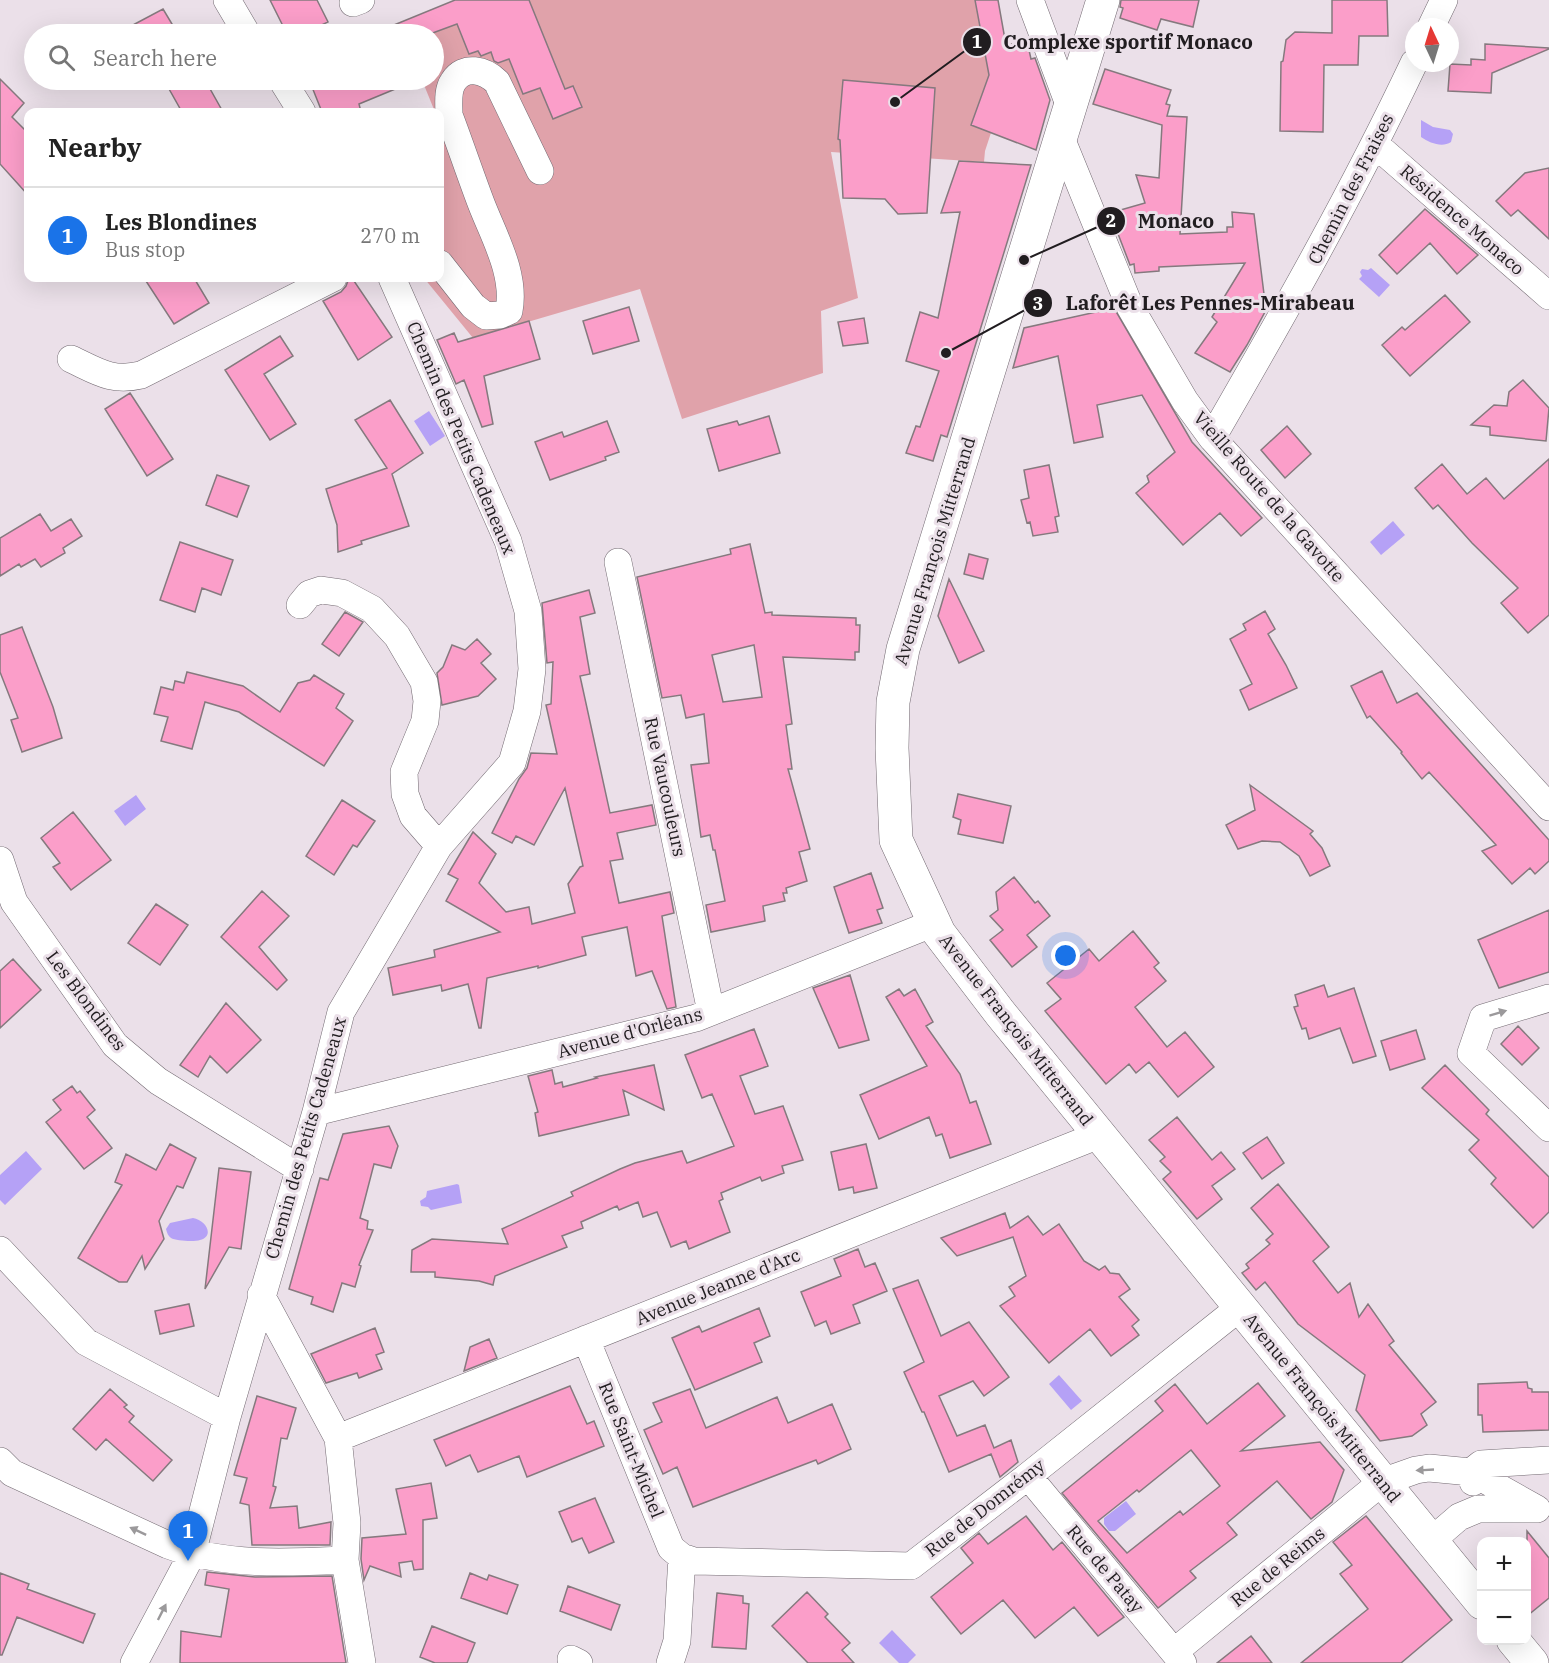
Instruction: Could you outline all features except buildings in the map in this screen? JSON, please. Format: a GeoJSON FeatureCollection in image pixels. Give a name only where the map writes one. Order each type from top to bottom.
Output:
{"type":"FeatureCollection","features":[{"type":"Feature","properties":{"kind":"main road","name":"Avenue François Mitterrand"},"geometry":{"type":"LineString","coordinates":[[1103,0],[903,650],[893,702],[892,748],[896,840],[939,933],[1000,1013],[1098,1136],[1477,1597]]}},
{"type":"Feature","properties":{"kind":"street"},"geometry":{"type":"LineString","coordinates":[[227,0],[241,24]]}},
{"type":"Feature","properties":{"kind":"street"},"geometry":{"type":"LineString","coordinates":[[1435,18],[1444,0]]}},
{"type":"Feature","properties":{"kind":"street"},"geometry":{"type":"LineString","coordinates":[[1032,5],[1084,60]]}},
{"type":"Feature","properties":{"kind":"street"},"geometry":{"type":"LineString","coordinates":[[1032,5],[1070,107]]}},
{"type":"Feature","properties":{"kind":"street"},"geometry":{"type":"LineString","coordinates":[[444,269],[473,306],[486,316],[500,315],[509,310],[512,296],[501,250],[482,207],[449,115],[452,82],[464,73],[476,70],[489,74],[497,82],[540,171]]}},
{"type":"Feature","properties":{"kind":"street","name":"Chemin des Fraises"},"geometry":{"type":"LineString","coordinates":[[1212,438],[1302,283],[1376,145],[1410,72]]}},
{"type":"Feature","properties":{"kind":"street"},"geometry":{"type":"LineString","coordinates":[[288,90],[300,108]]}},
{"type":"Feature","properties":{"kind":"street","name":"Vieille Route de la Gavotte"},"geometry":{"type":"LineString","coordinates":[[1061,138],[1130,307],[1185,401],[1212,438],[1549,807]]}},
{"type":"Feature","properties":{"kind":"street","name":"Résidence Monaco"},"geometry":{"type":"LineString","coordinates":[[1376,145],[1549,296]]}},
{"type":"Feature","properties":{"kind":"street"},"geometry":{"type":"LineString","coordinates":[[70,359],[107,376],[126,378],[141,375],[325,282]]}},
{"type":"Feature","properties":{"kind":"street","name":"Chemin des Petits Cadeneaux"},"geometry":{"type":"LineString","coordinates":[[134,1663],[192,1554],[227,1417],[261,1295],[300,1169],[341,1012],[439,846],[512,763],[527,711],[532,669],[528,611],[508,541],[394,282]]}},
{"type":"Feature","properties":{"kind":"street","name":"Rue Vaucouleurs"},"geometry":{"type":"LineString","coordinates":[[618,562],[711,1012]]}},
{"type":"Feature","properties":{"kind":"street"},"geometry":{"type":"LineString","coordinates":[[300,605],[309,594],[321,590],[342,592],[372,609],[397,636],[424,682],[427,700],[425,721],[404,772],[405,794],[413,816],[439,846]]}},
{"type":"Feature","properties":{"kind":"street","name":"Les Blondines"},"geometry":{"type":"LineString","coordinates":[[0,860],[7,912],[115,1045],[158,1081],[300,1169]]}},
{"type":"Feature","properties":{"kind":"street","name":"Avenue d'Orléans"},"geometry":{"type":"LineString","coordinates":[[316,1112],[696,1018],[934,923]]}},
{"type":"Feature","properties":{"kind":"street"},"geometry":{"type":"LineString","coordinates":[[1522,989],[1549,981]]}},
{"type":"Feature","properties":{"kind":"street"},"geometry":{"type":"LineString","coordinates":[[1549,998],[1483,1018],[1471,1053],[1549,1128]]}},
{"type":"Feature","properties":{"kind":"street","name":"Avenue Jeanne d'Arc"},"geometry":{"type":"LineString","coordinates":[[338,1438],[1098,1136]]}},
{"type":"Feature","properties":{"kind":"street"},"geometry":{"type":"LineString","coordinates":[[0,1250],[86,1342],[227,1417]]}},
{"type":"Feature","properties":{"kind":"street"},"geometry":{"type":"LineString","coordinates":[[261,1295],[338,1438],[347,1523],[345,1560],[362,1663]]}},
{"type":"Feature","properties":{"kind":"street","name":"Rue de Domrémy"},"geometry":{"type":"LineString","coordinates":[[682,1557],[694,1561],[910,1566],[1028,1476],[1239,1308]]}},
{"type":"Feature","properties":{"kind":"street","name":"Rue Saint-Michel"},"geometry":{"type":"LineString","coordinates":[[586,1339],[670,1548],[682,1557]]}},
{"type":"Feature","properties":{"kind":"street"},"geometry":{"type":"LineString","coordinates":[[1471,1472],[1480,1464],[1549,1460]]}},
{"type":"Feature","properties":{"kind":"street"},"geometry":{"type":"LineString","coordinates":[[0,1461],[12,1473],[192,1554],[276,1563],[345,1560]]}},
{"type":"Feature","properties":{"kind":"street","name":"Rue de Reims"},"geometry":{"type":"LineString","coordinates":[[1178,1657],[1382,1482],[1429,1468],[1471,1472]]}},
{"type":"Feature","properties":{"kind":"street"},"geometry":{"type":"LineString","coordinates":[[1471,1472],[1478,1509]]}},
{"type":"Feature","properties":{"kind":"street"},"geometry":{"type":"LineString","coordinates":[[1471,1472],[1543,1510]]}},
{"type":"Feature","properties":{"kind":"street","name":"Rue de Patay"},"geometry":{"type":"LineString","coordinates":[[1028,1476],[1178,1657]]}},
{"type":"Feature","properties":{"kind":"street"},"geometry":{"type":"LineString","coordinates":[[1430,1542],[1459,1517],[1478,1509],[1543,1510]]}},
{"type":"Feature","properties":{"kind":"street"},"geometry":{"type":"LineString","coordinates":[[670,1663],[677,1641],[682,1557]]}},
{"type":"Feature","properties":{"kind":"shaded area"},"geometry":{"type":"Polygon","coordinates":[[[516,0],[998,0],[1011,72],[985,151],[984,162],[831,152],[858,298],[821,311],[823,373],[682,419],[640,289],[473,338],[427,282],[444,282],[444,108],[433,108],[426,90],[444,90],[444,28],[516,0]]]}},
{"type":"Feature","properties":{"kind":"shaded area"},"geometry":{"type":"Polygon","coordinates":[[[1421,120],[1433,127],[1450,130],[1453,134],[1451,142],[1444,145],[1436,144],[1421,137],[1421,120]]]}},
{"type":"Feature","properties":{"kind":"shaded area"},"geometry":{"type":"Polygon","coordinates":[[[1371,268],[1390,285],[1379,297],[1359,279],[1362,276],[1360,272],[1362,269],[1371,268]]]}},
{"type":"Feature","properties":{"kind":"shaded area"},"geometry":{"type":"Polygon","coordinates":[[[429,411],[445,436],[430,446],[414,421],[429,411]]]}},
{"type":"Feature","properties":{"kind":"shaded area"},"geometry":{"type":"Polygon","coordinates":[[[1393,521],[1405,535],[1381,555],[1370,542],[1393,521]]]}},
{"type":"Feature","properties":{"kind":"shaded area"},"geometry":{"type":"Polygon","coordinates":[[[136,795],[146,809],[125,826],[114,811],[136,795]]]}},
{"type":"Feature","properties":{"kind":"shaded area"},"geometry":{"type":"Polygon","coordinates":[[[26,1151],[42,1169],[5,1205],[0,1200],[0,1175],[26,1151]]]}},
{"type":"Feature","properties":{"kind":"shaded area"},"geometry":{"type":"Polygon","coordinates":[[[457,1184],[462,1203],[431,1210],[421,1206],[420,1201],[426,1197],[427,1191],[457,1184]]]}},
{"type":"Feature","properties":{"kind":"shaded area"},"geometry":{"type":"Polygon","coordinates":[[[198,1219],[207,1228],[205,1238],[198,1241],[186,1241],[173,1239],[168,1235],[166,1229],[170,1223],[198,1219]]]}},
{"type":"Feature","properties":{"kind":"shaded area"},"geometry":{"type":"Polygon","coordinates":[[[1059,1375],[1082,1401],[1071,1410],[1049,1384],[1059,1375]]]}},
{"type":"Feature","properties":{"kind":"shaded area"},"geometry":{"type":"Polygon","coordinates":[[[1126,1501],[1136,1514],[1115,1531],[1109,1531],[1104,1524],[1104,1518],[1126,1501]]]}},
{"type":"Feature","properties":{"kind":"shaded area"},"geometry":{"type":"Polygon","coordinates":[[[892,1630],[916,1655],[908,1663],[899,1663],[879,1643],[892,1630]]]}},
{"type":"Feature","properties":{"kind":"place","name":"Complexe sportif Monaco"},"geometry":{"type":"Point","coordinates":[895,102]}},
{"type":"Feature","properties":{"kind":"place","name":"Monaco"},"geometry":{"type":"Point","coordinates":[1024,260]}},
{"type":"Feature","properties":{"kind":"place","name":"Laforêt Les Pennes-Mirabeau"},"geometry":{"type":"Point","coordinates":[946,353]}},
{"type":"Feature","properties":{"kind":"place","name":"Les Blondines"},"geometry":{"type":"Point","coordinates":[188,1561]}}]}
